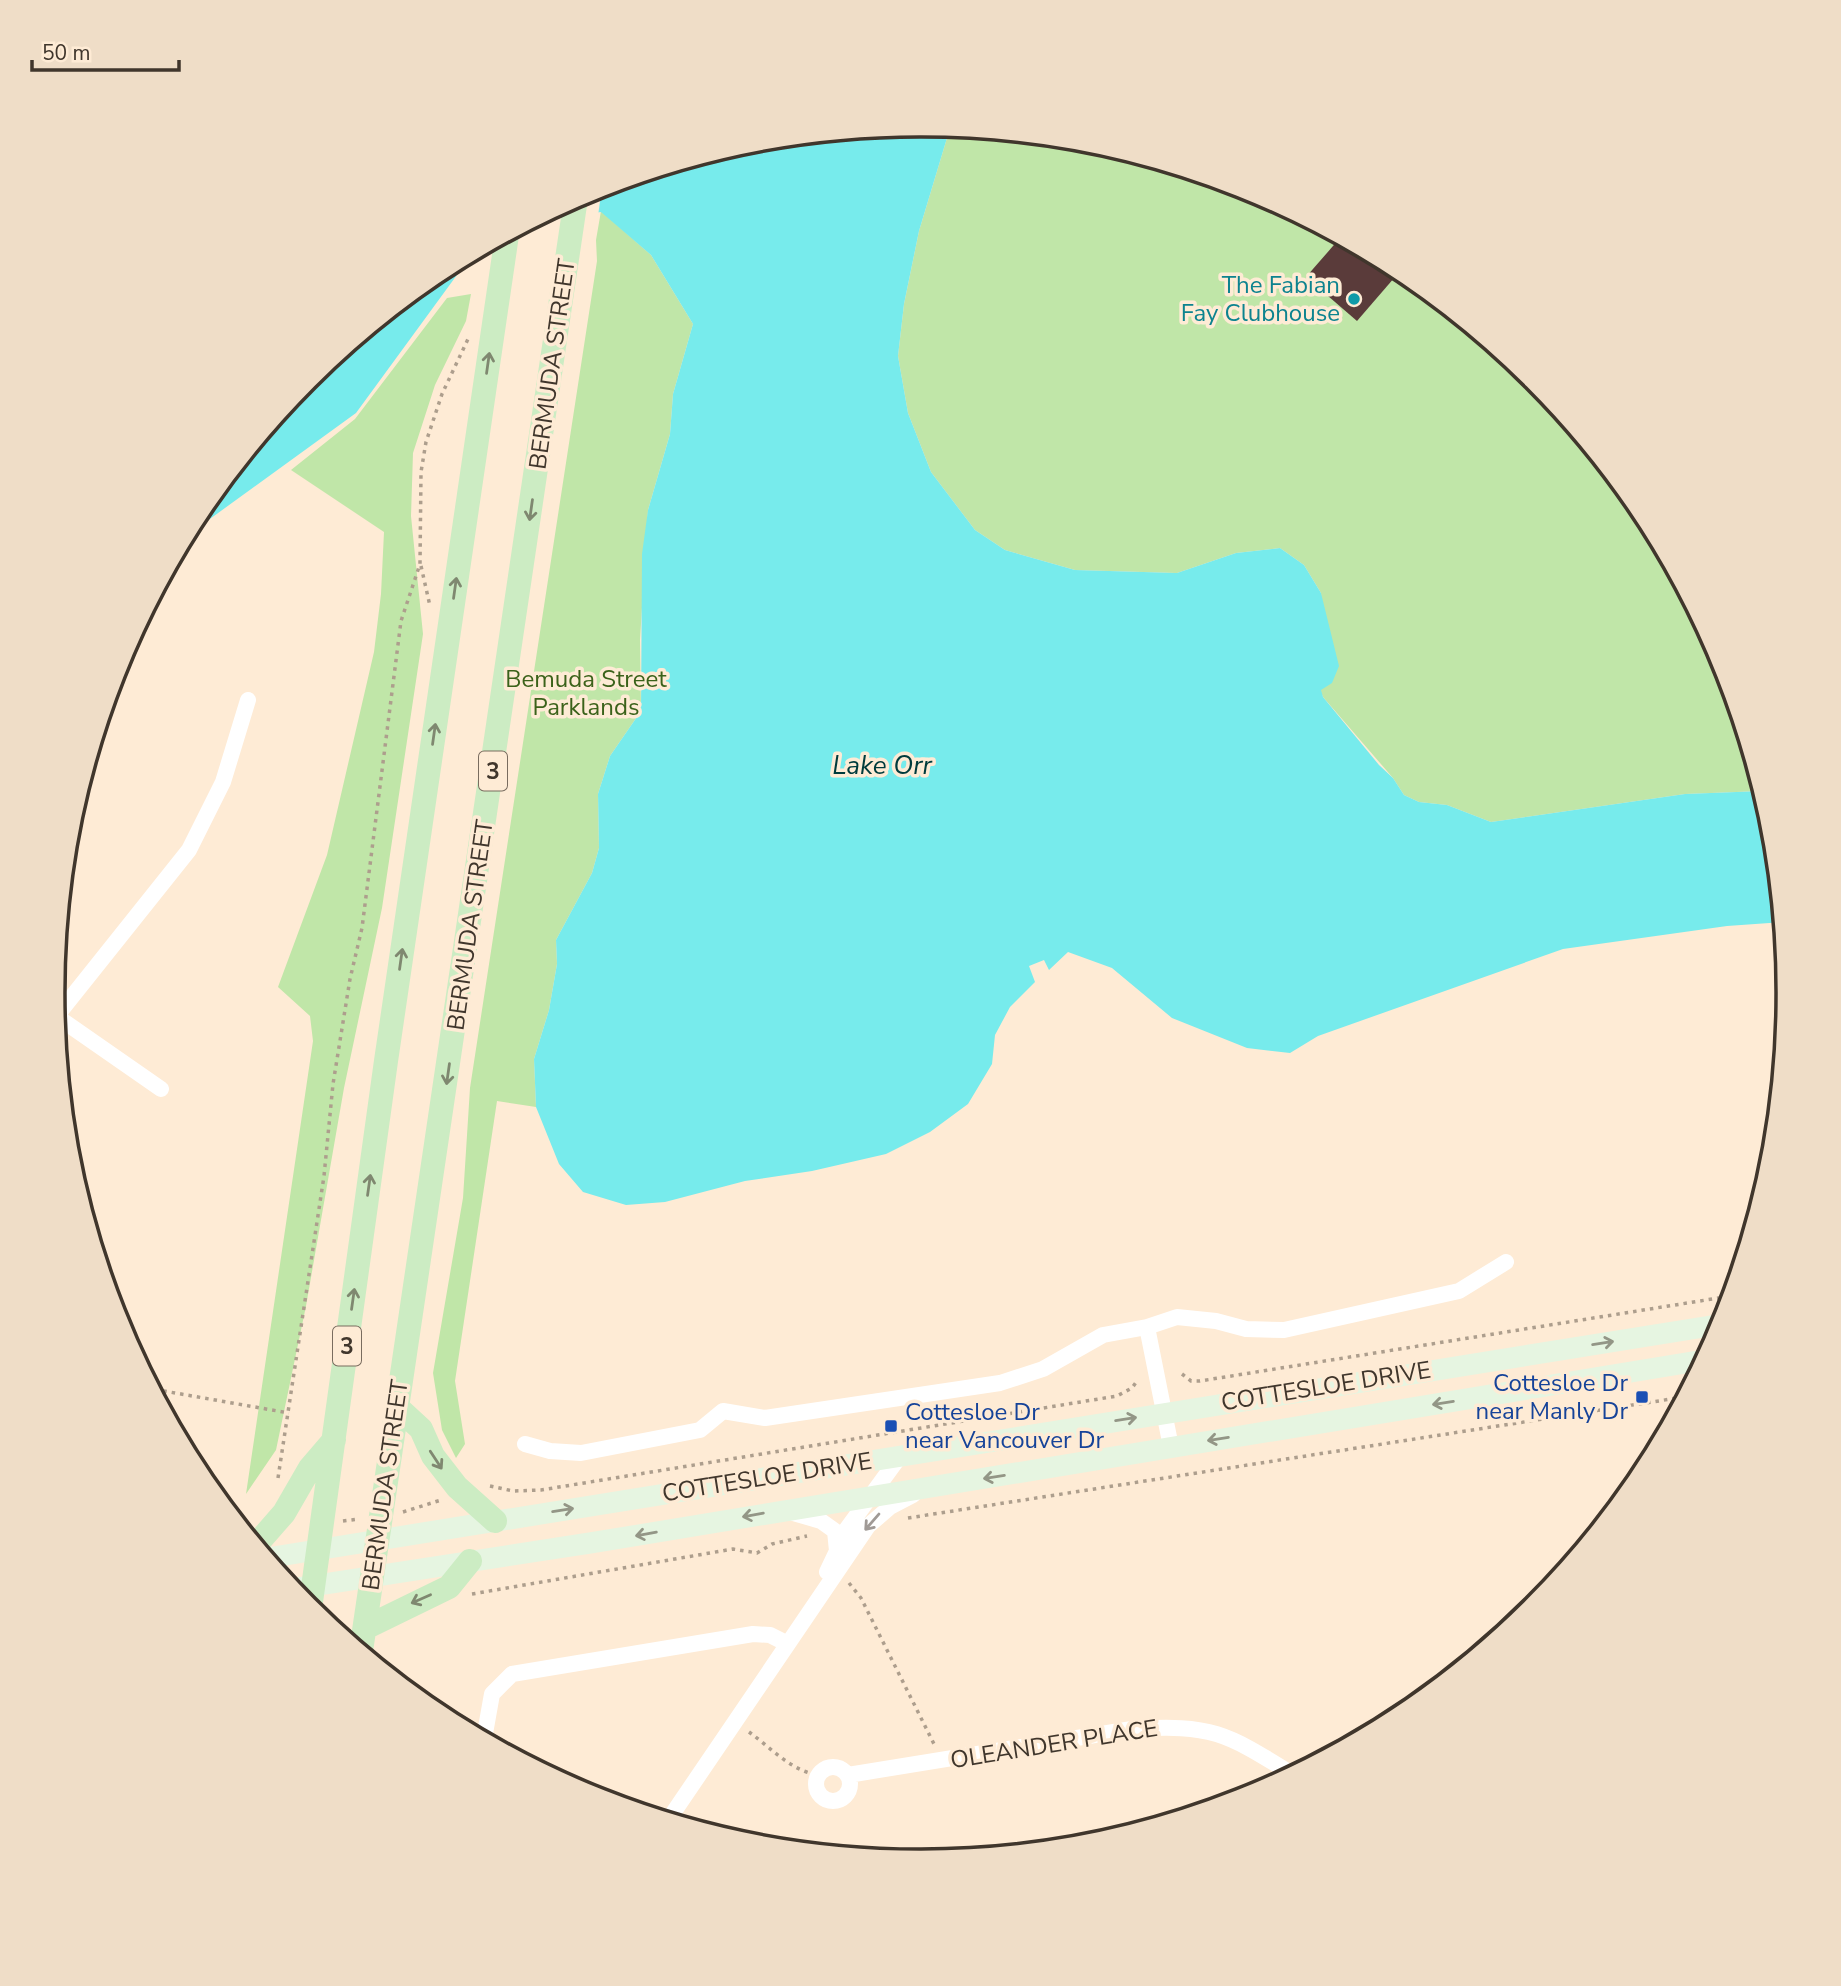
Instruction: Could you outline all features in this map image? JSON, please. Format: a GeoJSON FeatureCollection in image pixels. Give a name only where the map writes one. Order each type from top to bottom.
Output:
{"type":"FeatureCollection","features":[{"type":"Feature","properties":{"kind":"main road","name":"BERMUDA STREET"},"geometry":{"type":"LineString","coordinates":[[363,1640],[377,1540],[392,1514],[396,1406],[574,211]]}},
{"type":"Feature","properties":{"kind":"main road","name":"3"},"geometry":{"type":"LineString","coordinates":[[307,1589],[320,1549],[386,1061],[505,246]]}},
{"type":"Feature","properties":{"kind":"main road","name":"COTTESLOE DRIVE"},"geometry":{"type":"LineString","coordinates":[[277,1556],[1708,1326]]}},
{"type":"Feature","properties":{"kind":"main road","name":"COTTESLOE DRIVE"},"geometry":{"type":"LineString","coordinates":[[311,1593],[372,1576],[1692,1362]]}},
{"type":"Feature","properties":{"kind":"main road"},"geometry":{"type":"LineString","coordinates":[[396,1406],[421,1429],[433,1456],[457,1488],[495,1521]]}},
{"type":"Feature","properties":{"kind":"main road"},"geometry":{"type":"LineString","coordinates":[[262,1538],[284,1513],[310,1468],[334,1440]]}},
{"type":"Feature","properties":{"kind":"main road"},"geometry":{"type":"LineString","coordinates":[[363,1640],[449,1587],[470,1561]]}},
{"type":"Feature","properties":{"kind":"street"},"geometry":{"type":"LineString","coordinates":[[65,1005],[189,850],[223,782],[248,700]]}},
{"type":"Feature","properties":{"kind":"street"},"geometry":{"type":"LineString","coordinates":[[66,1024],[161,1089]]}},
{"type":"Feature","properties":{"kind":"street"},"geometry":{"type":"LineString","coordinates":[[525,1444],[550,1451],[581,1453],[700,1430],[723,1412],[765,1418],[1000,1383],[1043,1369],[1103,1335],[1147,1327],[1177,1317],[1216,1321],[1247,1329],[1284,1330],[1459,1291],[1506,1262]]}},
{"type":"Feature","properties":{"kind":"street"},"geometry":{"type":"LineString","coordinates":[[1147,1327],[1171,1447]]}},
{"type":"Feature","properties":{"kind":"street"},"geometry":{"type":"LineString","coordinates":[[807,1612],[846,1530],[900,1456]]}},
{"type":"Feature","properties":{"kind":"street"},"geometry":{"type":"LineString","coordinates":[[673,1812],[807,1612],[875,1517],[929,1487]]}},
{"type":"Feature","properties":{"kind":"street"},"geometry":{"type":"LineString","coordinates":[[782,1511],[827,1524],[835,1531],[837,1551]]}},
{"type":"Feature","properties":{"kind":"street"},"geometry":{"type":"LineString","coordinates":[[486,1730],[492,1694],[500,1682],[519,1672],[753,1634],[769,1635],[786,1643]]}},
{"type":"Feature","properties":{"kind":"street","name":"OLEANDER PLACE"},"geometry":{"type":"LineString","coordinates":[[818,1775],[825,1768],[834,1766],[848,1775],[1132,1729],[1177,1726],[1205,1729],[1233,1738],[1282,1768]]}},
{"type":"Feature","properties":{"kind":"street"},"geometry":{"type":"LineString","coordinates":[[818,1775],[815,1784],[818,1793],[825,1800],[835,1801],[849,1790],[848,1775]]}},
{"type":"Feature","properties":{"kind":"path"},"geometry":{"type":"LineString","coordinates":[[277,1482],[324,1176],[333,1084],[350,979],[362,928],[401,621],[420,564],[421,472],[426,442],[442,394],[470,335]]}},
{"type":"Feature","properties":{"kind":"path","name":"COTTESLOE DRIVE"},"geometry":{"type":"LineString","coordinates":[[1182,1374],[1191,1381],[1200,1381],[1720,1298]]}},
{"type":"Feature","properties":{"kind":"path"},"geometry":{"type":"LineString","coordinates":[[481,1483],[513,1491],[541,1490],[1117,1396],[1132,1388],[1137,1381]]}},
{"type":"Feature","properties":{"kind":"path"},"geometry":{"type":"LineString","coordinates":[[163,1391],[289,1413]]}},
{"type":"Feature","properties":{"kind":"path"},"geometry":{"type":"LineString","coordinates":[[898,1520],[1674,1399]]}},
{"type":"Feature","properties":{"kind":"path"},"geometry":{"type":"LineString","coordinates":[[323,1524],[433,1505],[449,1495]]}},
{"type":"Feature","properties":{"kind":"path"},"geometry":{"type":"LineString","coordinates":[[462,1598],[487,1589],[733,1549],[757,1553],[772,1544],[819,1534]]}},
{"type":"Feature","properties":{"kind":"path"},"geometry":{"type":"LineString","coordinates":[[836,1573],[861,1598],[932,1735],[938,1761]]}},
{"type":"Feature","properties":{"kind":"path"},"geometry":{"type":"LineString","coordinates":[[733,1722],[793,1765],[818,1775]]}},
{"type":"Feature","properties":{"kind":"green space"},"geometry":{"type":"Polygon","coordinates":[[[947,138],[976,139],[1087,154],[1142,166],[1196,183],[1248,202],[1299,226],[1396,281],[1485,350],[1526,388],[1564,429],[1632,518],[1662,565],[1711,666],[1731,718],[1752,791],[1685,794],[1491,822],[1447,805],[1419,802],[1404,795],[1393,778],[1323,697],[1320,690],[1325,685],[1321,593],[1304,565],[1280,548],[1236,553],[1177,573],[1075,570],[1005,550],[975,530],[931,472],[908,413],[898,356],[904,304],[919,231],[947,138]]]}},
{"type":"Feature","properties":{"kind":"green space","name":"Bemuda Street Parklands"},"geometry":{"type":"Polygon","coordinates":[[[601,211],[651,255],[693,324],[673,394],[670,434],[648,510],[640,640],[641,711],[610,756],[598,794],[599,848],[592,873],[556,940],[557,964],[549,1010],[534,1059],[536,1107],[497,1101],[455,1381],[465,1444],[456,1458],[442,1430],[433,1373],[463,1198],[470,1088],[597,261],[596,240],[601,211]]]}},
{"type":"Feature","properties":{"kind":"green space"},"geometry":{"type":"Polygon","coordinates":[[[471,294],[466,321],[435,385],[413,453],[411,516],[423,634],[382,908],[344,1088],[306,1306],[276,1450],[246,1494],[313,1041],[310,1016],[278,987],[327,855],[374,652],[381,594],[384,532],[291,470],[355,419],[447,298],[471,294]]]}},
{"type":"Feature","properties":{"kind":"water","name":"Lake Orr"},"geometry":{"type":"Polygon","coordinates":[[[947,138],[919,231],[904,304],[898,356],[908,413],[931,472],[975,530],[1005,550],[1075,570],[1177,573],[1236,553],[1280,548],[1304,565],[1321,593],[1339,666],[1332,683],[1321,690],[1323,697],[1393,778],[1404,795],[1419,802],[1447,805],[1491,822],[1685,794],[1752,791],[1769,881],[1773,923],[1727,926],[1563,949],[1318,1036],[1290,1053],[1247,1048],[1172,1018],[1112,968],[1068,952],[1049,970],[1044,960],[1029,966],[1035,982],[1010,1007],[995,1035],[992,1064],[968,1104],[930,1132],[886,1154],[812,1171],[745,1181],[665,1202],[626,1205],[583,1192],[559,1164],[536,1107],[534,1059],[549,1010],[557,964],[556,940],[592,873],[599,848],[598,794],[610,756],[641,711],[642,554],[648,510],[670,434],[673,394],[693,324],[651,255],[601,212],[559,218],[645,183],[699,166],[754,154],[865,139],[947,138]]]}},
{"type":"Feature","properties":{"kind":"water"},"geometry":{"type":"Polygon","coordinates":[[[458,273],[356,413],[207,521],[242,472],[315,388],[400,314],[458,273]]]}},
{"type":"Feature","properties":{"kind":"pier"},"geometry":{"type":"Polygon","coordinates":[[[600,199],[598,216],[561,221],[562,217],[600,199]]]}},
{"type":"Feature","properties":{"kind":"building","name":"The Fabian Fay Clubhouse"},"geometry":{"type":"Polygon","coordinates":[[[1334,245],[1393,279],[1357,321],[1306,277],[1334,245]]]}},
{"type":"Feature","properties":{"kind":"place","name":"The Fabian Fay Clubhouse"},"geometry":{"type":"Point","coordinates":[1354,299]}},
{"type":"Feature","properties":{"kind":"place","name":"Cottesloe Dr near Manly Dr"},"geometry":{"type":"Point","coordinates":[1642,1397]}},
{"type":"Feature","properties":{"kind":"place","name":"Cottesloe Dr near Vancouver Dr"},"geometry":{"type":"Point","coordinates":[891,1426]}}]}
